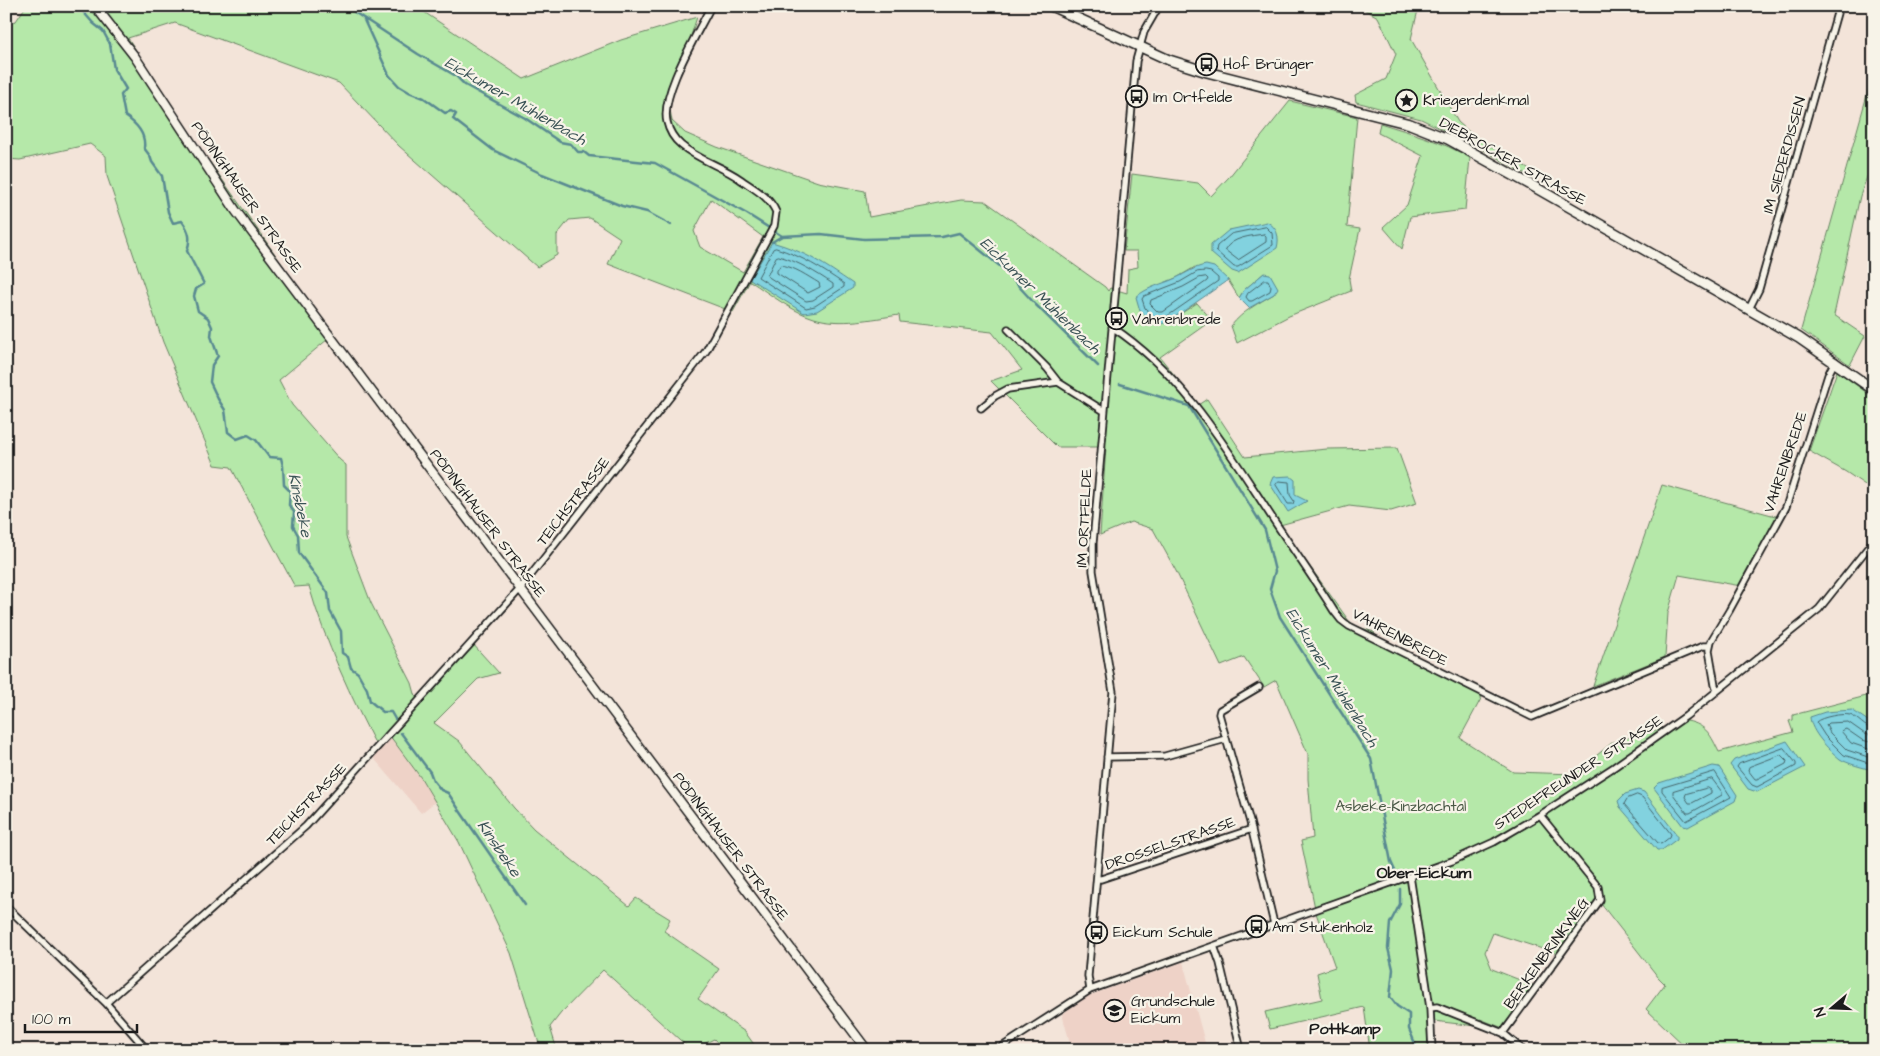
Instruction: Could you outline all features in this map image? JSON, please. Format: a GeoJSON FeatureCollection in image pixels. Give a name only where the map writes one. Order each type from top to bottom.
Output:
{"type":"FeatureCollection","features":[{"type":"Feature","properties":{"kind":"main road","name":"DIEBROCKER STRASSE"},"geometry":{"type":"LineString","coordinates":[[1051,6],[1169,60],[1207,72],[1419,126],[1448,139],[1531,184],[1749,309],[1815,348],[1874,390]]}},
{"type":"Feature","properties":{"kind":"street","name":"PÖDINGHAUSER STRASSE"},"geometry":{"type":"LineString","coordinates":[[95,6],[122,38],[146,72],[236,211],[867,1050]]}},
{"type":"Feature","properties":{"kind":"street","name":"TEICHSTRASSE"},"geometry":{"type":"LineString","coordinates":[[106,1003],[306,826],[520,589],[706,351],[775,224],[776,212],[766,196],[738,177],[682,146],[672,135],[666,122],[667,104],[672,86],[711,6]]}},
{"type":"Feature","properties":{"kind":"street","name":"IM ORTFELDE"},"geometry":{"type":"LineString","coordinates":[[1090,990],[1088,976],[1112,685],[1096,592],[1093,556],[1104,411],[1136,61],[1144,32],[1159,6]]}},
{"type":"Feature","properties":{"kind":"street","name":"IM SIEDERDISSEN"},"geometry":{"type":"LineString","coordinates":[[1749,309],[1758,289],[1839,6]]}},
{"type":"Feature","properties":{"kind":"street","name":"VAHRENBREDE"},"geometry":{"type":"LineString","coordinates":[[1112,327],[1128,337],[1158,362],[1186,394],[1239,466],[1341,620],[1349,626],[1532,717],[1695,649],[1709,646],[1786,507],[1828,375],[1835,362]]}},
{"type":"Feature","properties":{"kind":"street"},"geometry":{"type":"LineString","coordinates":[[1008,329],[1047,368],[1058,382],[1104,411]]}},
{"type":"Feature","properties":{"kind":"street"},"geometry":{"type":"LineString","coordinates":[[981,408],[995,396],[1008,389],[1058,382]]}},
{"type":"Feature","properties":{"kind":"street","name":"STEDEFREUNDER STRASSE"},"geometry":{"type":"LineString","coordinates":[[996,1050],[1090,990],[1478,850],[1540,815],[1627,758],[1686,716],[1819,609],[1874,540]]}},
{"type":"Feature","properties":{"kind":"street"},"geometry":{"type":"LineString","coordinates":[[1709,646],[1715,685],[1718,691]]}},
{"type":"Feature","properties":{"kind":"street"},"geometry":{"type":"LineString","coordinates":[[1259,687],[1220,710],[1219,714],[1252,829],[1274,924]]}},
{"type":"Feature","properties":{"kind":"street"},"geometry":{"type":"LineString","coordinates":[[1107,757],[1165,756],[1226,739]]}},
{"type":"Feature","properties":{"kind":"street","name":"BERKENBRINKWEG"},"geometry":{"type":"LineString","coordinates":[[1503,1033],[1600,900],[1598,887],[1540,815]]}},
{"type":"Feature","properties":{"kind":"street","name":"DROSSELSTRASSE"},"geometry":{"type":"LineString","coordinates":[[1096,879],[1101,879],[1252,829]]}},
{"type":"Feature","properties":{"kind":"street"},"geometry":{"type":"LineString","coordinates":[[1410,876],[1430,1008],[1432,1050]]}},
{"type":"Feature","properties":{"kind":"street"},"geometry":{"type":"LineString","coordinates":[[6,906],[106,1003],[147,1050]]}},
{"type":"Feature","properties":{"kind":"street"},"geometry":{"type":"LineString","coordinates":[[1214,946],[1220,963],[1241,1050]]}},
{"type":"Feature","properties":{"kind":"street"},"geometry":{"type":"LineString","coordinates":[[1430,1008],[1437,1007],[1503,1033],[1523,1050]]}},
{"type":"Feature","properties":{"kind":"shaded area"},"geometry":{"type":"Polygon","coordinates":[[[390,736],[421,778],[435,802],[421,813],[372,756],[390,736]]]}},
{"type":"Feature","properties":{"kind":"shaded area","name":"Grundschule Eickum"},"geometry":{"type":"Polygon","coordinates":[[[1183,962],[1207,1050],[1174,1050],[1172,1042],[1148,1050],[1072,1050],[1062,1014],[1088,996],[1183,962]]]}},
{"type":"Feature","properties":{"kind":"green space","name":"Asbeke-Kinzbachtal"},"geometry":{"type":"Polygon","coordinates":[[[26,6],[415,6],[524,79],[621,40],[697,17],[669,104],[672,121],[685,133],[717,147],[818,182],[865,191],[869,217],[961,200],[985,201],[1108,291],[1110,288],[1127,293],[1128,269],[1138,267],[1137,251],[1124,251],[1132,174],[1198,183],[1211,196],[1229,177],[1290,101],[1357,117],[1347,227],[1360,229],[1349,279],[1351,291],[1289,316],[1237,343],[1231,326],[1245,312],[1274,294],[1264,273],[1244,290],[1239,298],[1228,280],[1195,267],[1160,285],[1168,322],[1197,303],[1212,320],[1160,357],[1198,405],[1207,399],[1245,457],[1327,449],[1397,448],[1417,503],[1391,511],[1349,506],[1280,525],[1349,621],[1356,626],[1374,632],[1376,638],[1483,695],[1460,738],[1513,772],[1574,774],[1613,742],[1687,721],[1704,728],[1711,736],[1719,752],[1793,732],[1789,721],[1793,720],[1793,715],[1874,694],[1874,1050],[1689,1050],[1646,1009],[1665,984],[1598,900],[1558,954],[1493,933],[1485,952],[1492,969],[1535,986],[1503,1028],[1480,1019],[1476,1026],[1434,1021],[1427,1022],[1428,1050],[1370,1050],[1364,1007],[1270,1029],[1265,1012],[1322,999],[1317,973],[1335,967],[1316,913],[1301,841],[1313,838],[1308,754],[1276,680],[1264,687],[1244,657],[1221,666],[1176,571],[1153,529],[1131,522],[1100,535],[1106,447],[1057,447],[991,381],[1022,370],[992,332],[900,322],[899,315],[845,322],[814,318],[781,302],[750,281],[733,312],[608,264],[620,238],[590,218],[569,220],[557,235],[557,255],[537,267],[399,146],[339,83],[175,23],[128,38],[202,151],[318,315],[328,339],[279,380],[292,405],[346,465],[346,537],[371,603],[412,683],[417,701],[471,642],[499,673],[478,679],[434,723],[459,741],[514,808],[534,829],[629,906],[636,898],[670,919],[664,931],[719,969],[698,999],[745,1032],[758,1050],[724,1050],[714,1039],[691,1050],[603,970],[550,1027],[557,1050],[541,1050],[511,953],[459,842],[421,778],[390,736],[378,749],[339,669],[309,586],[295,587],[231,467],[215,465],[163,342],[107,176],[106,156],[90,144],[20,160],[6,159],[6,24],[16,21],[26,6]],[[711,199],[694,231],[700,247],[743,272],[763,237],[711,199]]]}},
{"type":"Feature","properties":{"kind":"green space"},"geometry":{"type":"Polygon","coordinates":[[[1358,6],[1419,6],[1411,39],[1458,122],[1475,137],[1533,172],[1531,177],[1480,148],[1421,119],[1356,102],[1355,95],[1386,79],[1396,54],[1378,17],[1358,6]]]}},
{"type":"Feature","properties":{"kind":"green space"},"geometry":{"type":"Polygon","coordinates":[[[1874,70],[1874,158],[1860,196],[1834,315],[1865,336],[1850,365],[1801,330],[1874,70]]]}},
{"type":"Feature","properties":{"kind":"green space"},"geometry":{"type":"Polygon","coordinates":[[[1380,123],[1437,142],[1470,158],[1465,210],[1410,217],[1402,249],[1383,227],[1407,205],[1423,156],[1378,133],[1380,123]]]}},
{"type":"Feature","properties":{"kind":"green space"},"geometry":{"type":"Polygon","coordinates":[[[1837,371],[1874,398],[1874,491],[1846,472],[1809,451],[1837,371]]]}},
{"type":"Feature","properties":{"kind":"green space"},"geometry":{"type":"Polygon","coordinates":[[[1662,485],[1779,517],[1741,586],[1679,575],[1668,613],[1665,657],[1593,686],[1662,485]]]}},
{"type":"Feature","properties":{"kind":"water"},"geometry":{"type":"Polygon","coordinates":[[[1267,222],[1277,233],[1277,248],[1238,273],[1232,271],[1211,253],[1211,245],[1229,230],[1267,222]]]}},
{"type":"Feature","properties":{"kind":"water"},"geometry":{"type":"Polygon","coordinates":[[[772,242],[814,259],[853,284],[853,288],[817,311],[804,313],[750,279],[772,242]]]}},
{"type":"Feature","properties":{"kind":"water"},"geometry":{"type":"Polygon","coordinates":[[[1206,265],[1214,267],[1228,280],[1168,322],[1157,325],[1140,311],[1136,297],[1140,294],[1206,265]]]}},
{"type":"Feature","properties":{"kind":"water"},"geometry":{"type":"Polygon","coordinates":[[[1264,273],[1270,274],[1278,288],[1274,294],[1249,308],[1239,298],[1244,290],[1264,273]]]}},
{"type":"Feature","properties":{"kind":"water"},"geometry":{"type":"Polygon","coordinates":[[[1290,476],[1295,480],[1295,495],[1307,501],[1288,512],[1270,484],[1273,477],[1290,476]]]}},
{"type":"Feature","properties":{"kind":"water"},"geometry":{"type":"Polygon","coordinates":[[[1852,710],[1874,725],[1874,770],[1856,766],[1840,759],[1821,740],[1811,723],[1810,717],[1825,712],[1852,710]]]}},
{"type":"Feature","properties":{"kind":"water"},"geometry":{"type":"Polygon","coordinates":[[[1787,741],[1805,767],[1757,792],[1748,789],[1730,765],[1734,760],[1787,741]]]}},
{"type":"Feature","properties":{"kind":"water"},"geometry":{"type":"Polygon","coordinates":[[[1713,766],[1719,767],[1737,795],[1735,801],[1688,827],[1683,826],[1654,788],[1659,783],[1713,766]]]}},
{"type":"Feature","properties":{"kind":"water"},"geometry":{"type":"Polygon","coordinates":[[[1638,790],[1644,792],[1677,835],[1677,839],[1662,850],[1657,850],[1620,807],[1618,801],[1625,794],[1638,790]]]}},
{"type":"Feature","properties":{"kind":"waterway","name":"Kinsbeke"},"geometry":{"type":"LineString","coordinates":[[78,6],[103,31],[110,44],[114,69],[126,89],[121,95],[125,116],[140,130],[144,138],[144,148],[162,176],[168,212],[173,223],[182,221],[187,229],[189,239],[187,251],[204,284],[196,289],[194,296],[198,311],[208,318],[212,327],[211,336],[218,356],[212,365],[210,382],[225,410],[228,432],[237,439],[248,435],[256,440],[269,457],[281,458],[284,485],[290,491],[289,505],[294,512],[293,526],[298,535],[299,553],[328,593],[330,611],[341,631],[342,653],[348,657],[351,668],[358,673],[367,689],[370,701],[383,712],[391,712],[395,719]]}},
{"type":"Feature","properties":{"kind":"waterway","name":"Eickumer Mühlenbach"},"geometry":{"type":"LineString","coordinates":[[345,6],[418,54],[456,76],[465,85],[525,118],[560,142],[571,144],[578,152],[584,152],[589,156],[655,163],[747,214],[782,236],[821,234],[864,239],[942,237],[959,233],[1001,267],[1036,305],[1098,366]]}},
{"type":"Feature","properties":{"kind":"waterway"},"geometry":{"type":"LineString","coordinates":[[364,20],[389,75],[399,86],[424,98],[445,113],[451,111],[456,114],[453,119],[493,150],[542,174],[622,206],[647,212],[671,225]]}},
{"type":"Feature","properties":{"kind":"waterway"},"geometry":{"type":"LineString","coordinates":[[772,242],[782,236]]}},
{"type":"Feature","properties":{"kind":"waterway","name":"Eickumer Mühlenbach"},"geometry":{"type":"LineString","coordinates":[[1120,384],[1189,406],[1265,530],[1275,571],[1270,589],[1280,617],[1371,759],[1391,862],[1396,873]]}},
{"type":"Feature","properties":{"kind":"waterway","name":"Kinsbeke"},"geometry":{"type":"LineString","coordinates":[[401,733],[430,772],[433,780],[441,790],[448,793],[525,905]]}},
{"type":"Feature","properties":{"kind":"waterway","name":"Eickumer Mühlenbach"},"geometry":{"type":"LineString","coordinates":[[1400,889],[1400,904],[1390,923],[1388,948],[1393,969],[1390,997],[1397,1006],[1409,1014],[1409,1029],[1416,1046],[1415,1050]]}},
{"type":"Feature","properties":{"kind":"place","name":"Hof Brünger"},"geometry":{"type":"Point","coordinates":[1207,64]}},
{"type":"Feature","properties":{"kind":"place","name":"Im Ortfelde"},"geometry":{"type":"Point","coordinates":[1137,97]}},
{"type":"Feature","properties":{"kind":"place","name":"Kriegerdenkmal"},"geometry":{"type":"Point","coordinates":[1407,100]}},
{"type":"Feature","properties":{"kind":"place","name":"Vahrenbrede"},"geometry":{"type":"Point","coordinates":[1116,319]}},
{"type":"Feature","properties":{"kind":"place","name":"Am Stukenholz"},"geometry":{"type":"Point","coordinates":[1256,927]}},
{"type":"Feature","properties":{"kind":"place","name":"Eickum Schule"},"geometry":{"type":"Point","coordinates":[1097,932]}},
{"type":"Feature","properties":{"kind":"place","name":"Grundschule Eickum"},"geometry":{"type":"Point","coordinates":[1115,1010]}},
{"type":"Feature","properties":{"kind":"district","name":"Ober-Eickum"},"geometry":{"type":"Point","coordinates":[1424,872]}},
{"type":"Feature","properties":{"kind":"district","name":"Pottkamp"},"geometry":{"type":"Point","coordinates":[1345,1028]}}]}
